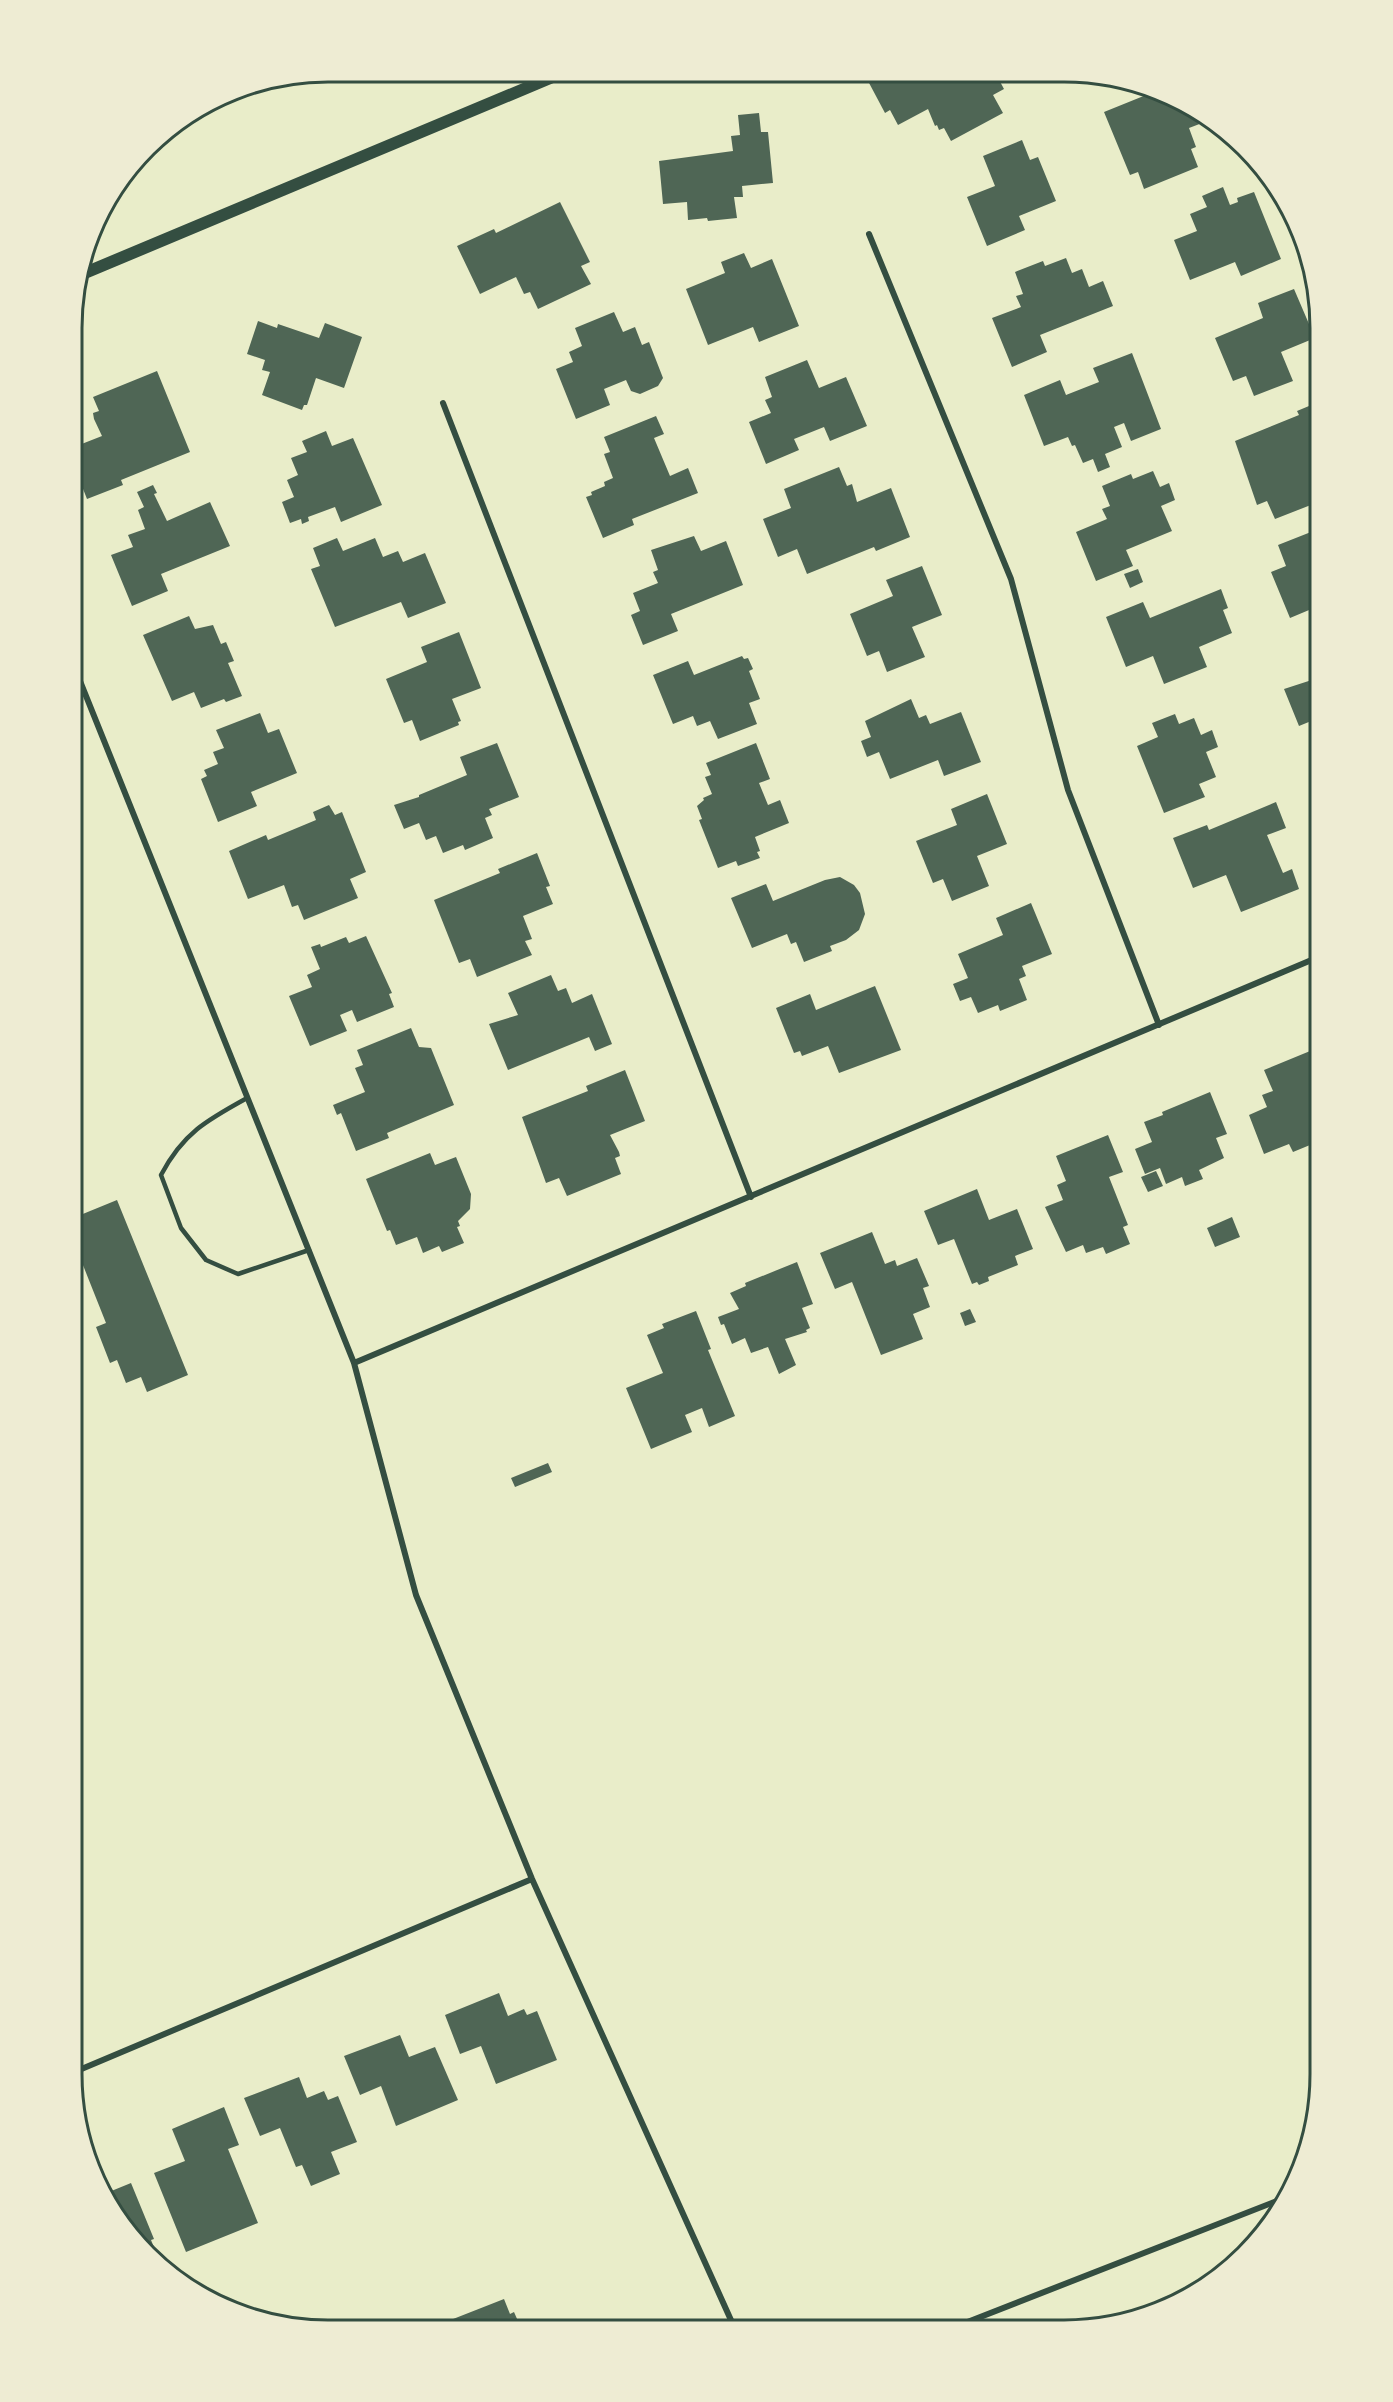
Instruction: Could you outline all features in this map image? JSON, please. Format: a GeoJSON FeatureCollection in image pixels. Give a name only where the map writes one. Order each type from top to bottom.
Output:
{"type":"FeatureCollection","features":[{"type":"Feature","properties":{"kind":"main road"},"geometry":{"type":"LineString","coordinates":[[89,271],[543,82]]}},
{"type":"Feature","properties":{"kind":"street"},"geometry":{"type":"LineString","coordinates":[[869,234],[1011,579],[1068,790],[1159,1025]]}},
{"type":"Feature","properties":{"kind":"street"},"geometry":{"type":"LineString","coordinates":[[443,403],[751,1197]]}},
{"type":"Feature","properties":{"kind":"street"},"geometry":{"type":"LineString","coordinates":[[82,686],[354,1363],[416,1595],[532,1879],[731,2320]]}},
{"type":"Feature","properties":{"kind":"street"},"geometry":{"type":"LineString","coordinates":[[354,1363],[1310,961]]}},
{"type":"Feature","properties":{"kind":"street"},"geometry":{"type":"LineString","coordinates":[[82,2069],[532,1879]]}},
{"type":"Feature","properties":{"kind":"street"},"geometry":{"type":"LineString","coordinates":[[972,2320],[1275,2202]]}},
{"type":"Feature","properties":{"kind":"lane"},"geometry":{"type":"LineString","coordinates":[[247,1098],[206,1121],[174,1151],[161,1175],[182,1228],[206,1260],[238,1274],[309,1250]]}},
{"type":"Feature","properties":{"kind":"building"},"geometry":{"type":"Polygon","coordinates":[[[869,82],[1000,82],[1004,89],[993,95],[1003,113],[951,141],[944,128],[939,130],[937,125],[935,126],[928,109],[898,125],[890,110],[885,113],[869,82]]]}},
{"type":"Feature","properties":{"kind":"building"},"geometry":{"type":"Polygon","coordinates":[[[1144,96],[1188,115],[1200,124],[1189,128],[1196,147],[1191,149],[1198,167],[1144,189],[1138,172],[1130,175],[1104,112],[1144,96]]]}},
{"type":"Feature","properties":{"kind":"building"},"geometry":{"type":"Polygon","coordinates":[[[759,113],[761,132],[768,132],[773,183],[742,186],[743,197],[734,197],[737,218],[708,221],[707,218],[688,220],[687,202],[663,204],[659,161],[733,151],[731,136],[740,135],[738,115],[759,113]]]}},
{"type":"Feature","properties":{"kind":"building"},"geometry":{"type":"Polygon","coordinates":[[[1022,140],[1030,160],[1038,157],[1056,201],[1019,216],[1025,230],[987,246],[967,197],[995,186],[983,156],[1022,140]]]}},
{"type":"Feature","properties":{"kind":"building"},"geometry":{"type":"Polygon","coordinates":[[[1223,187],[1230,205],[1238,202],[1237,198],[1254,192],[1281,259],[1241,276],[1235,262],[1190,280],[1174,240],[1197,231],[1190,214],[1207,207],[1202,196],[1223,187]]]}},
{"type":"Feature","properties":{"kind":"building"},"geometry":{"type":"Polygon","coordinates":[[[560,202],[590,262],[581,266],[591,284],[538,309],[530,292],[524,294],[516,277],[480,294],[457,246],[494,229],[496,233],[560,202]]]}},
{"type":"Feature","properties":{"kind":"building"},"geometry":{"type":"Polygon","coordinates":[[[744,253],[751,268],[772,259],[799,326],[759,342],[753,327],[708,345],[686,289],[725,273],[721,262],[744,253]]]}},
{"type":"Feature","properties":{"kind":"building"},"geometry":{"type":"Polygon","coordinates":[[[1066,258],[1072,273],[1082,269],[1089,287],[1103,281],[1113,306],[1040,335],[1047,352],[1012,367],[992,318],[1021,307],[1016,296],[1023,294],[1015,272],[1043,261],[1045,266],[1066,258]]]}},
{"type":"Feature","properties":{"kind":"building"},"geometry":{"type":"Polygon","coordinates":[[[1294,289],[1310,326],[1310,340],[1281,352],[1293,381],[1254,396],[1246,376],[1233,381],[1215,338],[1263,318],[1258,303],[1294,289]]]}},
{"type":"Feature","properties":{"kind":"building"},"geometry":{"type":"Polygon","coordinates":[[[614,312],[623,332],[635,327],[642,345],[649,342],[663,378],[658,386],[640,394],[631,391],[626,380],[604,389],[610,405],[576,419],[556,369],[573,362],[569,352],[582,346],[575,328],[614,312]]]}},
{"type":"Feature","properties":{"kind":"building"},"geometry":{"type":"Polygon","coordinates":[[[258,321],[277,328],[278,324],[319,338],[325,323],[362,337],[344,388],[316,378],[307,405],[304,405],[302,410],[262,395],[270,372],[262,370],[265,360],[247,354],[258,321]]]}},
{"type":"Feature","properties":{"kind":"building"},"geometry":{"type":"Polygon","coordinates":[[[1132,353],[1161,429],[1131,441],[1124,423],[1114,427],[1122,447],[1105,454],[1110,467],[1098,472],[1093,459],[1083,463],[1075,445],[1072,446],[1068,437],[1044,446],[1024,395],[1060,380],[1066,395],[1099,382],[1093,368],[1132,353]]]}},
{"type":"Feature","properties":{"kind":"building"},"geometry":{"type":"Polygon","coordinates":[[[807,360],[819,388],[846,377],[867,426],[830,441],[824,427],[794,439],[799,450],[766,464],[749,422],[771,413],[765,400],[772,397],[765,377],[807,360]]]}},
{"type":"Feature","properties":{"kind":"building"},"geometry":{"type":"Polygon","coordinates":[[[157,371],[190,452],[121,480],[123,485],[87,499],[82,486],[82,444],[102,436],[94,419],[93,413],[99,411],[93,397],[157,371]]]}},
{"type":"Feature","properties":{"kind":"building"},"geometry":{"type":"Polygon","coordinates":[[[1310,406],[1310,505],[1275,519],[1267,501],[1257,505],[1235,441],[1299,415],[1297,411],[1310,406]]]}},
{"type":"Feature","properties":{"kind":"building"},"geometry":{"type":"Polygon","coordinates":[[[656,416],[664,434],[654,438],[670,476],[688,468],[698,493],[632,519],[634,525],[603,538],[586,497],[592,495],[591,492],[605,486],[604,482],[613,478],[604,454],[610,452],[604,437],[656,416]]]}},
{"type":"Feature","properties":{"kind":"building"},"geometry":{"type":"Polygon","coordinates":[[[326,431],[332,446],[353,438],[382,505],[341,522],[335,507],[308,517],[309,521],[302,524],[301,519],[290,523],[282,502],[294,497],[287,480],[298,475],[291,458],[307,452],[302,441],[326,431]]]}},
{"type":"Feature","properties":{"kind":"building"},"geometry":{"type":"Polygon","coordinates":[[[839,467],[847,486],[852,484],[857,502],[891,488],[910,537],[876,551],[874,547],[807,574],[797,549],[778,557],[763,519],[791,508],[784,489],[839,467]]]}},
{"type":"Feature","properties":{"kind":"building"},"geometry":{"type":"Polygon","coordinates":[[[1153,471],[1160,487],[1169,483],[1175,500],[1161,506],[1172,531],[1126,550],[1133,566],[1096,581],[1076,532],[1107,519],[1102,509],[1110,506],[1102,486],[1131,474],[1133,479],[1153,471]]]}},
{"type":"Feature","properties":{"kind":"building"},"geometry":{"type":"Polygon","coordinates":[[[153,485],[157,493],[154,494],[167,521],[210,502],[230,546],[161,574],[168,591],[132,606],[111,555],[133,547],[128,535],[145,529],[138,510],[144,507],[137,492],[153,485]]]}},
{"type":"Feature","properties":{"kind":"building"},"geometry":{"type":"Polygon","coordinates":[[[1310,532],[1310,610],[1290,618],[1271,572],[1286,566],[1278,545],[1310,532]]]}},
{"type":"Feature","properties":{"kind":"building"},"geometry":{"type":"Polygon","coordinates":[[[694,536],[701,551],[726,541],[743,585],[671,614],[678,631],[643,645],[631,615],[640,611],[633,593],[658,583],[653,572],[658,570],[651,550],[694,536]]]}},
{"type":"Feature","properties":{"kind":"building"},"geometry":{"type":"Polygon","coordinates":[[[337,538],[343,551],[375,538],[383,557],[398,551],[403,562],[425,553],[446,603],[408,618],[401,602],[335,627],[311,569],[320,566],[313,548],[337,538]]]}},
{"type":"Feature","properties":{"kind":"building"},"geometry":{"type":"Polygon","coordinates":[[[922,566],[942,615],[912,627],[925,657],[887,672],[879,651],[867,656],[850,614],[893,596],[886,580],[922,566]]]}},
{"type":"Feature","properties":{"kind":"building"},"geometry":{"type":"Polygon","coordinates":[[[1138,569],[1143,582],[1130,588],[1124,574],[1138,569]]]}},
{"type":"Feature","properties":{"kind":"building"},"geometry":{"type":"Polygon","coordinates":[[[1221,589],[1228,608],[1223,610],[1232,633],[1199,647],[1207,667],[1164,684],[1153,656],[1126,667],[1106,617],[1143,602],[1150,618],[1221,589]]]}},
{"type":"Feature","properties":{"kind":"building"},"geometry":{"type":"Polygon","coordinates":[[[189,616],[195,629],[213,625],[221,644],[226,642],[234,661],[228,663],[242,696],[226,702],[224,699],[201,708],[194,692],[172,701],[143,635],[189,616]]]}},
{"type":"Feature","properties":{"kind":"building"},"geometry":{"type":"Polygon","coordinates":[[[459,632],[481,688],[452,699],[461,721],[458,722],[459,725],[420,741],[412,720],[404,723],[386,679],[427,662],[421,647],[459,632]]]}},
{"type":"Feature","properties":{"kind":"building"},"geometry":{"type":"Polygon","coordinates":[[[742,656],[744,659],[748,658],[753,669],[749,671],[760,699],[749,703],[757,724],[718,739],[710,721],[697,726],[693,716],[673,724],[653,675],[688,661],[694,675],[742,656]]]}},
{"type":"Feature","properties":{"kind":"building"},"geometry":{"type":"Polygon","coordinates":[[[1310,681],[1310,722],[1299,726],[1284,689],[1310,681]]]}},
{"type":"Feature","properties":{"kind":"building"},"geometry":{"type":"Polygon","coordinates":[[[911,699],[919,718],[926,715],[930,724],[961,712],[981,762],[944,776],[938,760],[890,779],[879,752],[867,757],[861,741],[871,737],[865,721],[911,699]]]}},
{"type":"Feature","properties":{"kind":"building"},"geometry":{"type":"Polygon","coordinates":[[[260,713],[268,733],[279,729],[297,773],[251,792],[257,806],[218,822],[201,779],[207,776],[204,770],[218,764],[213,752],[224,748],[216,730],[260,713]]]}},
{"type":"Feature","properties":{"kind":"building"},"geometry":{"type":"Polygon","coordinates":[[[1175,714],[1179,724],[1194,718],[1201,735],[1212,730],[1218,747],[1206,752],[1216,777],[1199,784],[1205,797],[1164,813],[1137,746],[1158,737],[1152,723],[1175,714]]]}},
{"type":"Feature","properties":{"kind":"building"},"geometry":{"type":"Polygon","coordinates":[[[497,743],[519,797],[489,809],[492,815],[485,818],[493,838],[465,850],[463,845],[443,853],[436,836],[426,840],[419,823],[404,829],[394,805],[419,797],[419,795],[467,775],[460,757],[497,743]]]}},
{"type":"Feature","properties":{"kind":"building"},"geometry":{"type":"Polygon","coordinates":[[[756,743],[770,779],[759,783],[768,805],[780,800],[789,823],[755,837],[760,858],[738,866],[736,861],[718,868],[699,820],[702,819],[697,806],[704,800],[703,798],[712,794],[705,777],[711,775],[706,763],[756,743]]]}},
{"type":"Feature","properties":{"kind":"building"},"geometry":{"type":"Polygon","coordinates":[[[987,794],[1007,844],[977,856],[989,886],[952,901],[943,879],[933,883],[916,841],[957,825],[951,809],[987,794]]]}},
{"type":"Feature","properties":{"kind":"building"},"geometry":{"type":"Polygon","coordinates":[[[1276,802],[1286,828],[1267,835],[1283,873],[1292,869],[1299,889],[1241,912],[1226,875],[1193,888],[1173,838],[1207,825],[1209,830],[1276,802]]]}},
{"type":"Feature","properties":{"kind":"building"},"geometry":{"type":"Polygon","coordinates":[[[329,805],[335,815],[342,812],[366,872],[350,879],[358,898],[304,920],[298,905],[292,907],[284,885],[248,899],[229,851],[266,835],[268,840],[316,820],[313,812],[329,805]]]}},
{"type":"Feature","properties":{"kind":"building"},"geometry":{"type":"Polygon","coordinates":[[[537,853],[550,886],[546,887],[553,904],[523,916],[532,939],[525,941],[532,955],[477,977],[470,959],[459,963],[434,900],[500,873],[498,869],[537,853]]]}},
{"type":"Feature","properties":{"kind":"building"},"geometry":{"type":"Polygon","coordinates":[[[840,877],[854,885],[860,893],[865,914],[859,930],[846,940],[830,946],[832,951],[804,962],[796,942],[791,944],[787,934],[752,948],[731,898],[766,884],[773,901],[825,880],[840,877]]]}},
{"type":"Feature","properties":{"kind":"building"},"geometry":{"type":"Polygon","coordinates":[[[1031,903],[1052,954],[1022,966],[1026,976],[1019,979],[1027,1000],[1000,1011],[998,1005],[978,1013],[971,997],[960,1001],[953,984],[968,978],[958,954],[1003,935],[996,918],[1031,903]]]}},
{"type":"Feature","properties":{"kind":"building"},"geometry":{"type":"Polygon","coordinates":[[[366,936],[392,993],[389,994],[394,1007],[357,1022],[352,1010],[340,1015],[347,1031],[310,1046],[289,996],[312,987],[307,975],[320,969],[311,947],[320,944],[321,947],[346,937],[349,943],[366,936]]]}},
{"type":"Feature","properties":{"kind":"building"},"geometry":{"type":"Polygon","coordinates":[[[551,975],[558,991],[566,988],[572,1003],[592,994],[612,1044],[595,1051],[589,1037],[508,1070],[489,1024],[518,1015],[508,993],[551,975]]]}},
{"type":"Feature","properties":{"kind":"building"},"geometry":{"type":"Polygon","coordinates":[[[875,986],[901,1050],[839,1073],[828,1046],[802,1056],[800,1051],[794,1053],[776,1008],[810,994],[816,1010],[875,986]]]}},
{"type":"Feature","properties":{"kind":"building"},"geometry":{"type":"Polygon","coordinates":[[[411,1028],[419,1047],[431,1048],[454,1105],[387,1133],[389,1138],[356,1151],[341,1113],[337,1115],[333,1105],[365,1092],[355,1068],[363,1065],[357,1050],[411,1028]]]}},
{"type":"Feature","properties":{"kind":"building"},"geometry":{"type":"Polygon","coordinates":[[[1310,1051],[1310,1145],[1293,1152],[1289,1144],[1264,1154],[1249,1115],[1267,1107],[1262,1095],[1273,1091],[1264,1070],[1310,1051]]]}},
{"type":"Feature","properties":{"kind":"building"},"geometry":{"type":"Polygon","coordinates":[[[625,1070],[645,1121],[610,1135],[619,1152],[620,1156],[615,1158],[621,1174],[567,1196],[559,1178],[546,1183],[522,1117],[588,1091],[586,1086],[625,1070]]]}},
{"type":"Feature","properties":{"kind":"building"},"geometry":{"type":"Polygon","coordinates":[[[1210,1092],[1227,1134],[1216,1138],[1224,1158],[1199,1170],[1203,1179],[1185,1186],[1182,1177],[1166,1184],[1160,1168],[1145,1174],[1135,1149],[1152,1142],[1144,1122],[1210,1092]]]}},
{"type":"Feature","properties":{"kind":"building"},"geometry":{"type":"Polygon","coordinates":[[[1108,1135],[1123,1172],[1109,1177],[1128,1225],[1123,1227],[1130,1244],[1106,1254],[1103,1247],[1086,1253],[1083,1245],[1066,1252],[1045,1207],[1063,1200],[1057,1185],[1066,1181],[1056,1156],[1108,1135]]]}},
{"type":"Feature","properties":{"kind":"building"},"geometry":{"type":"Polygon","coordinates":[[[430,1153],[435,1165],[456,1157],[471,1194],[470,1209],[458,1221],[460,1226],[457,1227],[464,1243],[442,1252],[439,1246],[423,1253],[417,1237],[396,1245],[390,1230],[387,1231],[366,1179],[430,1153]]]}},
{"type":"Feature","properties":{"kind":"building"},"geometry":{"type":"Polygon","coordinates":[[[1156,1171],[1163,1186],[1148,1192],[1141,1177],[1156,1171]]]}},
{"type":"Feature","properties":{"kind":"building"},"geometry":{"type":"Polygon","coordinates":[[[977,1189],[989,1220],[1017,1209],[1033,1249],[1015,1256],[1018,1265],[988,1277],[989,1281],[979,1285],[977,1282],[972,1284],[954,1239],[938,1245],[924,1211],[977,1189]]]}},
{"type":"Feature","properties":{"kind":"building"},"geometry":{"type":"Polygon","coordinates":[[[117,1200],[188,1375],[147,1392],[141,1377],[126,1383],[117,1360],[110,1363],[96,1327],[106,1323],[82,1263],[82,1214],[117,1200]]]}},
{"type":"Feature","properties":{"kind":"building"},"geometry":{"type":"Polygon","coordinates":[[[1232,1217],[1240,1237],[1215,1247],[1207,1228],[1232,1217]]]}},
{"type":"Feature","properties":{"kind":"building"},"geometry":{"type":"Polygon","coordinates":[[[872,1232],[885,1264],[895,1260],[897,1266],[917,1258],[929,1286],[923,1288],[930,1307],[913,1314],[923,1339],[881,1355],[852,1282],[835,1289],[820,1253],[872,1232]]]}},
{"type":"Feature","properties":{"kind":"building"},"geometry":{"type":"Polygon","coordinates":[[[797,1262],[813,1304],[802,1308],[810,1328],[806,1330],[807,1332],[785,1339],[796,1365],[779,1374],[768,1347],[751,1353],[745,1338],[732,1344],[724,1324],[721,1325],[718,1317],[739,1309],[730,1293],[746,1286],[745,1283],[797,1262]]]}},
{"type":"Feature","properties":{"kind":"building"},"geometry":{"type":"Polygon","coordinates":[[[970,1309],[976,1322],[965,1326],[960,1313],[970,1309]]]}},
{"type":"Feature","properties":{"kind":"building"},"geometry":{"type":"Polygon","coordinates":[[[696,1311],[711,1349],[708,1350],[735,1416],[709,1427],[702,1408],[685,1415],[692,1432],[651,1449],[626,1388],[663,1373],[647,1335],[664,1328],[662,1324],[696,1311]]]}},
{"type":"Feature","properties":{"kind":"building"},"geometry":{"type":"Polygon","coordinates":[[[548,1463],[552,1472],[515,1487],[511,1478],[548,1463]]]}},
{"type":"Feature","properties":{"kind":"building"},"geometry":{"type":"Polygon","coordinates":[[[499,1993],[508,2016],[524,2009],[527,2015],[537,2011],[557,2060],[496,2084],[481,2046],[460,2054],[445,2015],[499,1993]]]}},
{"type":"Feature","properties":{"kind":"building"},"geometry":{"type":"Polygon","coordinates":[[[400,2035],[409,2057],[435,2047],[458,2100],[396,2126],[381,2086],[360,2095],[344,2056],[400,2035]]]}},
{"type":"Feature","properties":{"kind":"building"},"geometry":{"type":"Polygon","coordinates":[[[299,2077],[307,2098],[324,2091],[328,2100],[338,2096],[357,2142],[331,2152],[340,2174],[311,2186],[302,2165],[296,2167],[280,2128],[260,2136],[244,2098],[299,2077]]]}},
{"type":"Feature","properties":{"kind":"building"},"geometry":{"type":"Polygon","coordinates":[[[224,2107],[239,2145],[228,2149],[258,2223],[186,2252],[154,2173],[185,2161],[172,2129],[224,2107]]]}},
{"type":"Feature","properties":{"kind":"building"},"geometry":{"type":"Polygon","coordinates":[[[131,2183],[154,2239],[151,2240],[154,2248],[133,2223],[112,2191],[131,2183]]]}},
{"type":"Feature","properties":{"kind":"building"},"geometry":{"type":"Polygon","coordinates":[[[504,2299],[510,2314],[514,2312],[518,2320],[451,2320],[504,2299]]]}}]}
